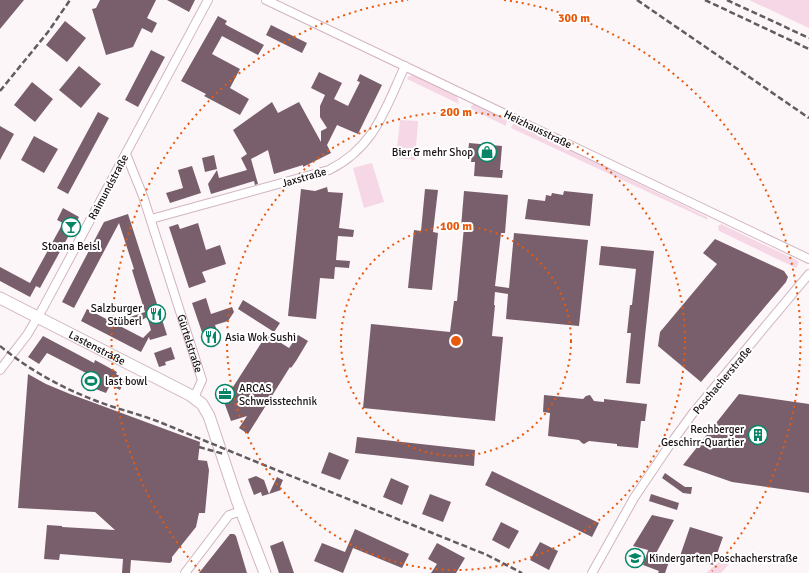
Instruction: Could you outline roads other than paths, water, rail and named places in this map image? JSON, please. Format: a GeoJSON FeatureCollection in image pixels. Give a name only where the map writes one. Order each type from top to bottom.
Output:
{"type":"FeatureCollection","features":[{"type":"Feature","properties":{"kind":"main road","name":"Lastenstraße"},"geometry":{"type":"LineString","coordinates":[[0,298],[194,398]]}},
{"type":"Feature","properties":{"kind":"main road"},"geometry":{"type":"LineString","coordinates":[[194,398],[202,404],[209,416],[265,573]]}},
{"type":"Feature","properties":{"kind":"street","name":"Raimundstraße"},"geometry":{"type":"LineString","coordinates":[[0,370],[38,318],[208,0]]}},
{"type":"Feature","properties":{"kind":"street","name":"Heizhausstraße"},"geometry":{"type":"LineString","coordinates":[[266,0],[809,259]]}},
{"type":"Feature","properties":{"kind":"street","name":"Jaxstraße"},"geometry":{"type":"LineString","coordinates":[[151,219],[329,170],[341,164],[361,148],[373,133],[382,117],[405,66]]}},
{"type":"Feature","properties":{"kind":"street","name":"Gürtelstraße"},"geometry":{"type":"LineString","coordinates":[[126,154],[151,219],[202,380],[194,398]]}},
{"type":"Feature","properties":{"kind":"street","name":"Poschacherstraße"},"geometry":{"type":"LineString","coordinates":[[592,573],[643,482],[677,435],[809,274]]}},
{"type":"Feature","properties":{"kind":"street"},"geometry":{"type":"LineString","coordinates":[[185,573],[229,515],[242,511]]}},
{"type":"Feature","properties":{"kind":"railway"},"geometry":{"type":"LineString","coordinates":[[0,91],[48,32],[70,0]]}},
{"type":"Feature","properties":{"kind":"railway"},"geometry":{"type":"LineString","coordinates":[[637,0],[809,118]]}},
{"type":"Feature","properties":{"kind":"railway"},"geometry":{"type":"LineString","coordinates":[[705,0],[809,49]]}},
{"type":"Feature","properties":{"kind":"railway"},"geometry":{"type":"LineString","coordinates":[[727,0],[809,38]]}},
{"type":"Feature","properties":{"kind":"railway"},"geometry":{"type":"LineString","coordinates":[[0,346],[33,370],[81,395],[162,423],[487,555],[522,573]]}},
{"type":"Feature","properties":{"kind":"railway"},"geometry":{"type":"LineString","coordinates":[[199,447],[224,454]]}},
{"type":"Feature","properties":{"kind":"place","name":"Bier & mehr Shop"},"geometry":{"type":"Point","coordinates":[487,152]}},
{"type":"Feature","properties":{"kind":"place","name":"Stoana Beisl"},"geometry":{"type":"Point","coordinates":[71,227]}},
{"type":"Feature","properties":{"kind":"place","name":"Salzburger Stüberl"},"geometry":{"type":"Point","coordinates":[156,314]}},
{"type":"Feature","properties":{"kind":"place","name":"Asia Wok Sushi"},"geometry":{"type":"Point","coordinates":[211,337]}},
{"type":"Feature","properties":{"kind":"place","name":"last bowl"},"geometry":{"type":"Point","coordinates":[91,381]}},
{"type":"Feature","properties":{"kind":"place","name":"ARCAS Schweisstechnik"},"geometry":{"type":"Point","coordinates":[225,394]}},
{"type":"Feature","properties":{"kind":"place","name":"Rechberger Geschirr-Quartier"},"geometry":{"type":"Point","coordinates":[758,435]}},
{"type":"Feature","properties":{"kind":"place","name":"Kindergarten Poschacherstraße"},"geometry":{"type":"Point","coordinates":[635,558]}}]}
